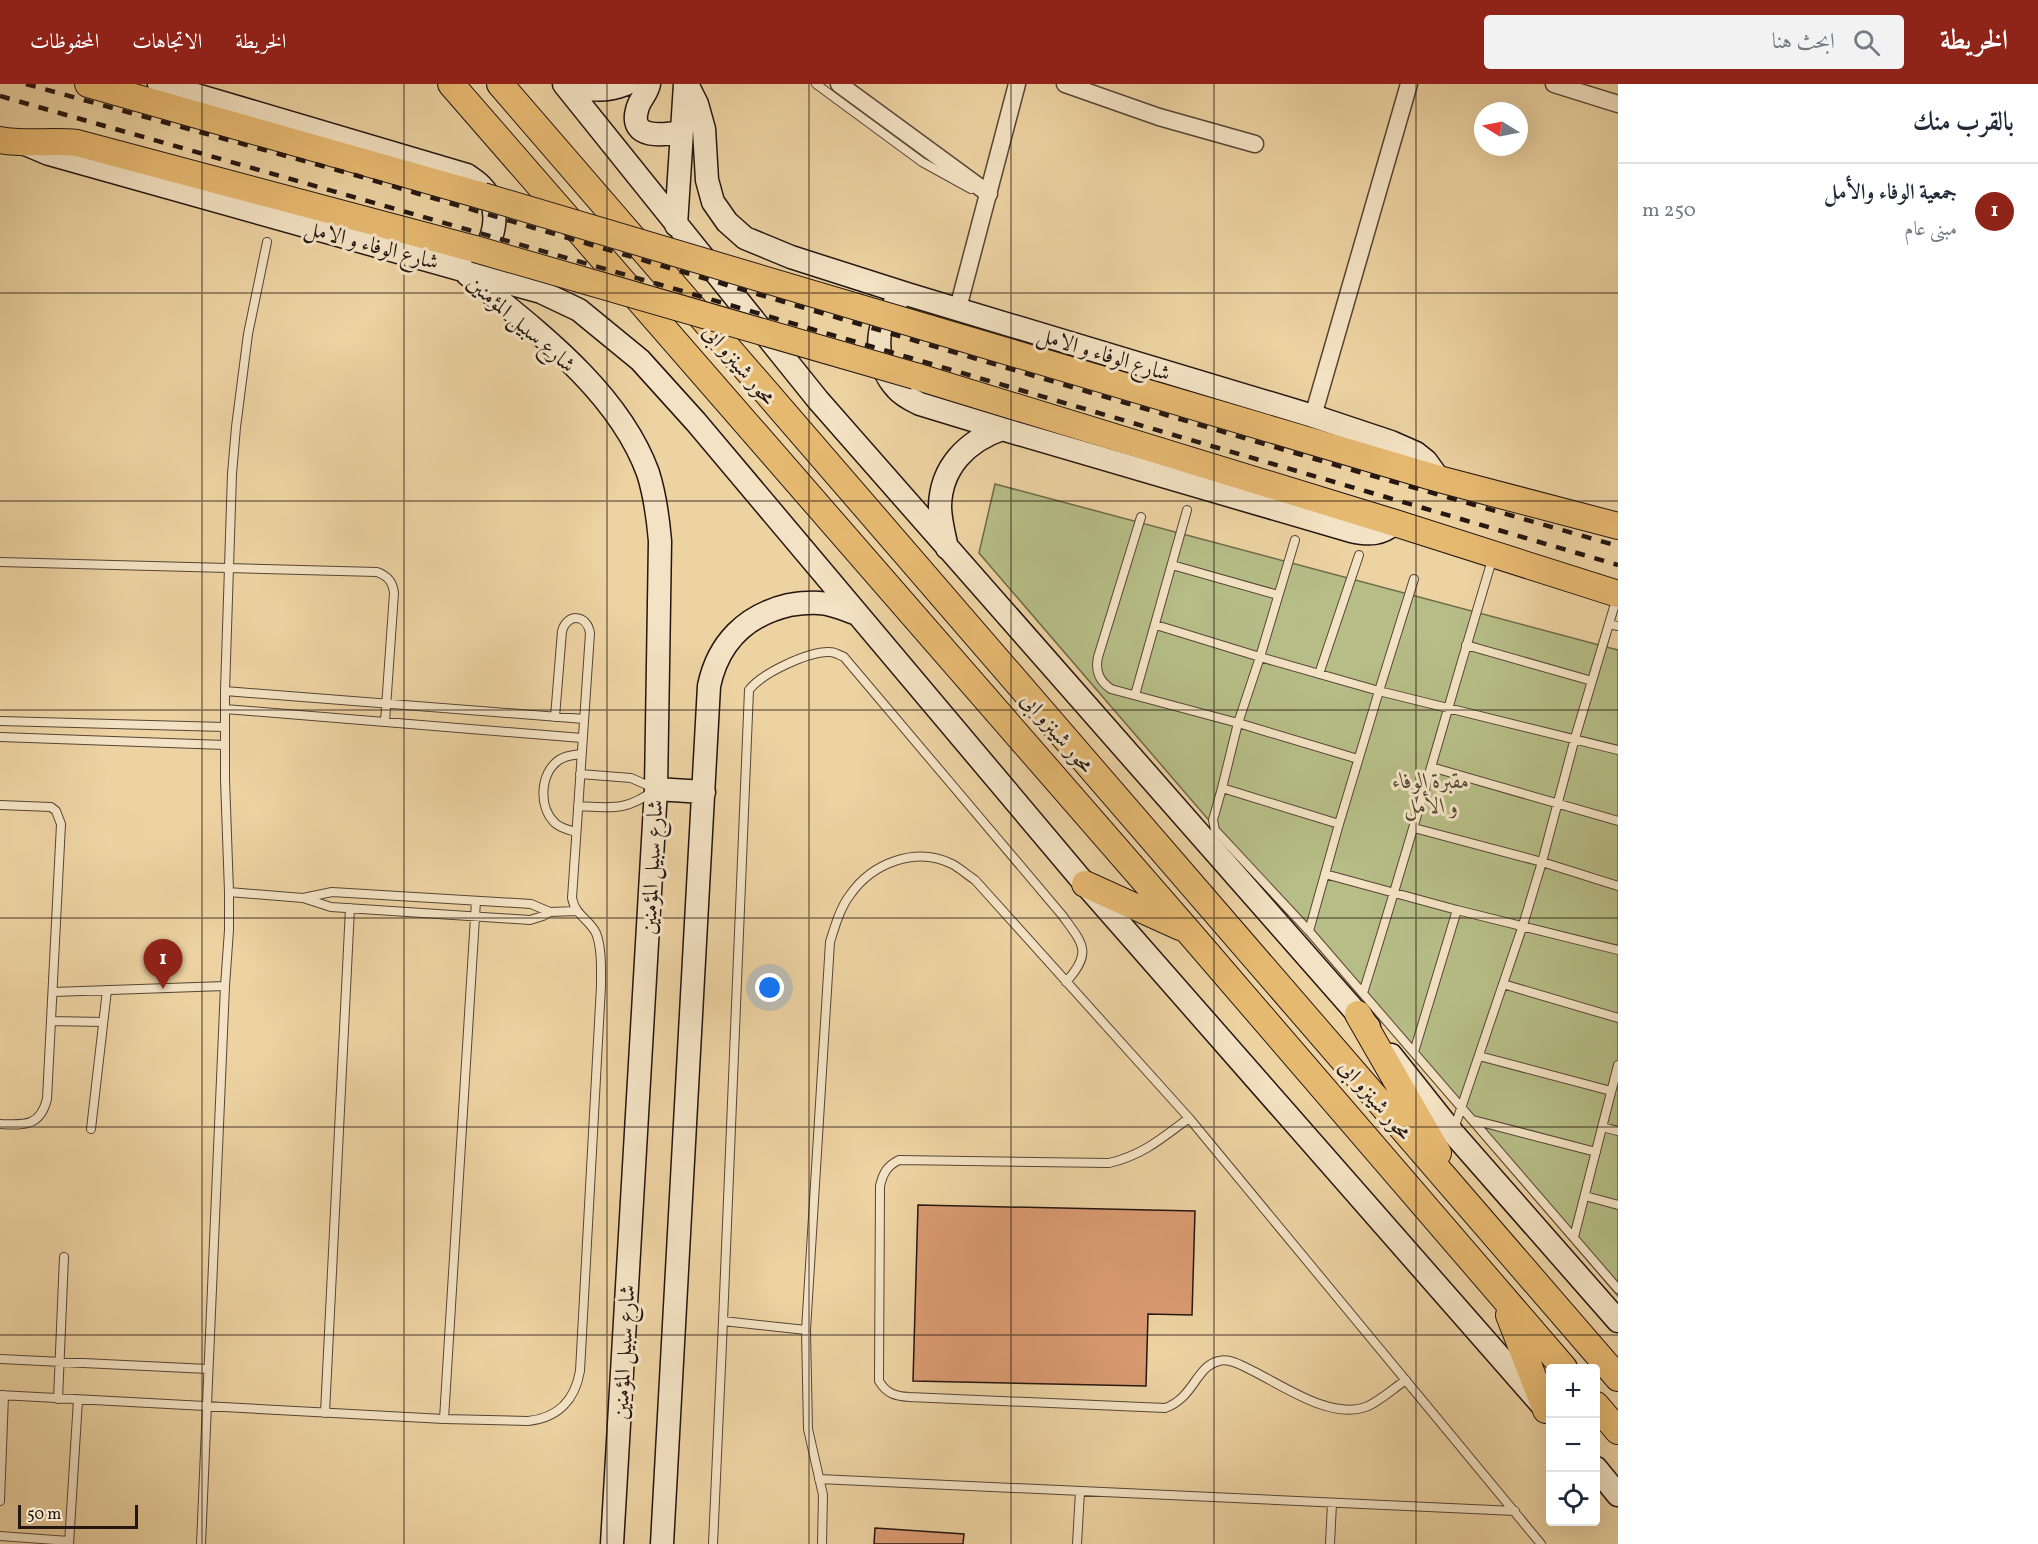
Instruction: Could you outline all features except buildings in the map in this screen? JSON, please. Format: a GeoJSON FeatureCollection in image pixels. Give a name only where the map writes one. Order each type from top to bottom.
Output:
{"type":"FeatureCollection","features":[{"type":"Feature","properties":{"kind":"main road"},"geometry":{"type":"LineString","coordinates":[[88,84],[483,196],[1439,479],[1618,526]]}},
{"type":"Feature","properties":{"kind":"main road","name":"محور شينزو ابى"},"geometry":{"type":"LineString","coordinates":[[500,84],[1618,1378]]}},
{"type":"Feature","properties":{"kind":"main road","name":"محور شينزو ابى"},"geometry":{"type":"LineString","coordinates":[[452,87],[1188,931],[1560,1364]]}},
{"type":"Feature","properties":{"kind":"main road"},"geometry":{"type":"LineString","coordinates":[[11,142],[56,141],[77,144],[475,249],[915,376],[1618,594]]}},
{"type":"Feature","properties":{"kind":"main road"},"geometry":{"type":"LineString","coordinates":[[1085,884],[1188,931]]}},
{"type":"Feature","properties":{"kind":"main road"},"geometry":{"type":"LineString","coordinates":[[1361,1004],[1466,1202]]}},
{"type":"Feature","properties":{"kind":"main road"},"geometry":{"type":"LineString","coordinates":[[1501,1296],[1546,1407]]}},
{"type":"Feature","properties":{"kind":"main road"},"geometry":{"type":"LineString","coordinates":[[1600,1410],[1618,1431]]}},
{"type":"Feature","properties":{"kind":"street","name":"شارع الوفاء و الامل"},"geometry":{"type":"LineString","coordinates":[[11,142],[459,268],[475,260],[488,245],[495,225],[493,205],[483,187],[467,175],[159,84]]}},
{"type":"Feature","properties":{"kind":"street"},"geometry":{"type":"LineString","coordinates":[[198,95],[219,84]]}},
{"type":"Feature","properties":{"kind":"street"},"geometry":{"type":"LineString","coordinates":[[564,84],[818,400],[947,549],[1361,1004],[1453,1132],[1618,1321]]}},
{"type":"Feature","properties":{"kind":"street"},"geometry":{"type":"LineString","coordinates":[[574,84],[585,89],[607,90],[626,84]]}},
{"type":"Feature","properties":{"kind":"street"},"geometry":{"type":"LineString","coordinates":[[649,84],[636,111],[641,129],[652,135],[681,132]]}},
{"type":"Feature","properties":{"kind":"street","name":"شارع الوفاء و الامل"},"geometry":{"type":"LineString","coordinates":[[686,84],[697,104],[704,129],[707,180],[713,202],[727,222],[745,238],[767,248],[910,295],[1313,416],[1391,442],[1426,460],[1439,479]]}},
{"type":"Feature","properties":{"kind":"street"},"geometry":{"type":"LineString","coordinates":[[676,225],[686,84]]}},
{"type":"Feature","properties":{"kind":"street"},"geometry":{"type":"LineString","coordinates":[[839,84],[931,159],[989,194]]}},
{"type":"Feature","properties":{"kind":"street"},"geometry":{"type":"LineString","coordinates":[[958,308],[1017,84]]}},
{"type":"Feature","properties":{"kind":"street"},"geometry":{"type":"LineString","coordinates":[[1065,84],[1159,117],[1254,144]]}},
{"type":"Feature","properties":{"kind":"street"},"geometry":{"type":"LineString","coordinates":[[1313,416],[1409,84]]}},
{"type":"Feature","properties":{"kind":"street"},"geometry":{"type":"LineString","coordinates":[[1554,84],[1618,104]]}},
{"type":"Feature","properties":{"kind":"street"},"geometry":{"type":"LineString","coordinates":[[459,268],[540,292],[579,310],[640,360],[696,422],[1085,884],[1546,1410]]}},
{"type":"Feature","properties":{"kind":"street","name":"شارع سبيل المؤمنين"},"geometry":{"type":"LineString","coordinates":[[459,268],[567,358],[611,408],[634,442],[648,473],[657,507],[660,541],[656,789],[612,1544]]}},
{"type":"Feature","properties":{"kind":"street"},"geometry":{"type":"LineString","coordinates":[[910,295],[900,299],[890,308],[882,328],[879,350],[888,377],[907,398],[1002,429],[1357,532],[1376,534],[1387,530],[1395,523]]}},
{"type":"Feature","properties":{"kind":"street"},"geometry":{"type":"LineString","coordinates":[[947,549],[940,505],[945,480],[950,469],[961,453],[975,441],[1002,429]]}},
{"type":"Feature","properties":{"kind":"street"},"geometry":{"type":"LineString","coordinates":[[662,1544],[709,686],[717,659],[732,636],[741,627],[764,613],[796,604],[830,604],[858,614]]}},
{"type":"Feature","properties":{"kind":"street"},"geometry":{"type":"LineString","coordinates":[[656,789],[704,792]]}},
{"type":"Feature","properties":{"kind":"street"},"geometry":{"type":"LineString","coordinates":[[1599,1472],[1618,1495]]}},
{"type":"Feature","properties":{"kind":"lane"},"geometry":{"type":"LineString","coordinates":[[816,84],[931,159],[970,189]]}},
{"type":"Feature","properties":{"kind":"lane"},"geometry":{"type":"LineString","coordinates":[[201,1544],[229,930],[225,692],[232,474],[248,334],[267,242]]}},
{"type":"Feature","properties":{"kind":"lane"},"geometry":{"type":"LineString","coordinates":[[1135,695],[1188,510]]}},
{"type":"Feature","properties":{"kind":"lane"},"geometry":{"type":"LineString","coordinates":[[1140,517],[1096,666],[1103,684],[1111,689],[1238,723],[1358,759]]}},
{"type":"Feature","properties":{"kind":"lane"},"geometry":{"type":"LineString","coordinates":[[1295,540],[1238,723],[1213,820],[1215,830],[1309,931],[1361,1004],[1414,1052],[1618,1289]]}},
{"type":"Feature","properties":{"kind":"lane"},"geometry":{"type":"LineString","coordinates":[[1361,1004],[1494,554]]}},
{"type":"Feature","properties":{"kind":"lane"},"geometry":{"type":"LineString","coordinates":[[1319,674],[1359,555]]}},
{"type":"Feature","properties":{"kind":"lane"},"geometry":{"type":"LineString","coordinates":[[0,562],[377,572],[390,580],[394,594],[385,722]]}},
{"type":"Feature","properties":{"kind":"lane"},"geometry":{"type":"LineString","coordinates":[[1172,565],[1278,595]]}},
{"type":"Feature","properties":{"kind":"lane"},"geometry":{"type":"LineString","coordinates":[[1309,931],[1358,759],[1414,579]]}},
{"type":"Feature","properties":{"kind":"lane"},"geometry":{"type":"LineString","coordinates":[[1453,1132],[1523,925],[1592,681],[1613,625],[1618,594]]}},
{"type":"Feature","properties":{"kind":"lane"},"geometry":{"type":"LineString","coordinates":[[0,1501],[2,1395],[444,1419],[528,1421],[541,1420],[564,1407],[572,1396],[578,1384],[601,986],[596,933],[576,911],[572,898],[590,633],[585,621],[580,618],[567,620],[562,631],[555,717]]}},
{"type":"Feature","properties":{"kind":"lane"},"geometry":{"type":"LineString","coordinates":[[1156,625],[1379,691],[1618,750]]}},
{"type":"Feature","properties":{"kind":"lane"},"geometry":{"type":"LineString","coordinates":[[1466,645],[1592,681]]}},
{"type":"Feature","properties":{"kind":"lane"},"geometry":{"type":"LineString","coordinates":[[713,1544],[749,690],[755,682],[788,663],[823,652],[833,652],[844,657],[1075,933],[1083,945],[1082,962],[1066,982]]}},
{"type":"Feature","properties":{"kind":"lane"},"geometry":{"type":"LineString","coordinates":[[225,692],[584,719]]}},
{"type":"Feature","properties":{"kind":"lane"},"geometry":{"type":"LineString","coordinates":[[225,709],[582,738]]}},
{"type":"Feature","properties":{"kind":"lane"},"geometry":{"type":"LineString","coordinates":[[0,721],[225,727]]}},
{"type":"Feature","properties":{"kind":"lane"},"geometry":{"type":"LineString","coordinates":[[0,737],[225,745]]}},
{"type":"Feature","properties":{"kind":"lane"},"geometry":{"type":"LineString","coordinates":[[576,832],[555,823],[544,803],[544,791],[550,769],[558,760],[569,755],[581,754]]}},
{"type":"Feature","properties":{"kind":"lane"},"geometry":{"type":"LineString","coordinates":[[1431,767],[1618,821]]}},
{"type":"Feature","properties":{"kind":"lane"},"geometry":{"type":"LineString","coordinates":[[578,806],[621,807],[641,800],[656,789],[631,778],[580,774]]}},
{"type":"Feature","properties":{"kind":"lane"},"geometry":{"type":"LineString","coordinates":[[1222,788],[1339,824]]}},
{"type":"Feature","properties":{"kind":"lane"},"geometry":{"type":"LineString","coordinates":[[0,805],[44,805],[51,807],[60,818],[53,992],[45,1109],[32,1122],[23,1125],[0,1124]]}},
{"type":"Feature","properties":{"kind":"lane"},"geometry":{"type":"LineString","coordinates":[[1414,828],[1542,862],[1618,886]]}},
{"type":"Feature","properties":{"kind":"lane"},"geometry":{"type":"LineString","coordinates":[[822,1544],[824,1511],[808,1429],[806,1330],[830,942],[838,917],[850,895],[866,877],[884,864],[905,858],[926,857],[952,864],[975,880],[1189,1118],[1541,1544]]}},
{"type":"Feature","properties":{"kind":"lane"},"geometry":{"type":"LineString","coordinates":[[1325,874],[1618,950]]}},
{"type":"Feature","properties":{"kind":"lane"},"geometry":{"type":"LineString","coordinates":[[229,892],[303,898],[322,905],[350,908],[530,920],[550,912]]}},
{"type":"Feature","properties":{"kind":"lane"},"geometry":{"type":"LineString","coordinates":[[303,898],[332,892],[531,904],[550,912],[576,911]]}},
{"type":"Feature","properties":{"kind":"lane"},"geometry":{"type":"LineString","coordinates":[[444,1419],[476,901]]}},
{"type":"Feature","properties":{"kind":"lane"},"geometry":{"type":"LineString","coordinates":[[325,1413],[350,908]]}},
{"type":"Feature","properties":{"kind":"lane"},"geometry":{"type":"LineString","coordinates":[[1414,1052],[1457,910]]}},
{"type":"Feature","properties":{"kind":"lane"},"geometry":{"type":"LineString","coordinates":[[1503,984],[1618,1018]]}},
{"type":"Feature","properties":{"kind":"lane"},"geometry":{"type":"LineString","coordinates":[[53,992],[225,986]]}},
{"type":"Feature","properties":{"kind":"lane"},"geometry":{"type":"LineString","coordinates":[[91,1129],[107,990]]}},
{"type":"Feature","properties":{"kind":"lane"},"geometry":{"type":"LineString","coordinates":[[51,1021],[103,1022]]}},
{"type":"Feature","properties":{"kind":"lane"},"geometry":{"type":"LineString","coordinates":[[1479,1056],[1611,1091]]}},
{"type":"Feature","properties":{"kind":"lane"},"geometry":{"type":"LineString","coordinates":[[1574,1237],[1618,1065]]}},
{"type":"Feature","properties":{"kind":"lane"},"geometry":{"type":"LineString","coordinates":[[1189,1118],[1144,1151],[1109,1162],[899,1160],[889,1165],[882,1175],[880,1186],[879,1381],[885,1390],[896,1396],[909,1397],[1165,1408],[1177,1404],[1208,1365],[1219,1361],[1241,1365],[1330,1409],[1349,1411],[1368,1406],[1406,1380]]}},
{"type":"Feature","properties":{"kind":"lane"},"geometry":{"type":"LineString","coordinates":[[1473,1120],[1596,1152]]}},
{"type":"Feature","properties":{"kind":"lane"},"geometry":{"type":"LineString","coordinates":[[1602,1127],[1618,1131]]}},
{"type":"Feature","properties":{"kind":"lane"},"geometry":{"type":"LineString","coordinates":[[1584,1196],[1618,1205]]}},
{"type":"Feature","properties":{"kind":"lane"},"geometry":{"type":"LineString","coordinates":[[58,1399],[64,1257]]}},
{"type":"Feature","properties":{"kind":"lane"},"geometry":{"type":"LineString","coordinates":[[723,1321],[806,1330]]}},
{"type":"Feature","properties":{"kind":"lane"},"geometry":{"type":"LineString","coordinates":[[0,1359],[208,1369]]}},
{"type":"Feature","properties":{"kind":"lane"},"geometry":{"type":"LineString","coordinates":[[0,1536],[69,1542],[78,1400]]}},
{"type":"Feature","properties":{"kind":"lane"},"geometry":{"type":"LineString","coordinates":[[819,1479],[1515,1511]]}},
{"type":"Feature","properties":{"kind":"lane"},"geometry":{"type":"LineString","coordinates":[[1077,1544],[1080,1491]]}},
{"type":"Feature","properties":{"kind":"lane"},"geometry":{"type":"LineString","coordinates":[[1330,1544],[1332,1503]]}},
{"type":"Feature","properties":{"kind":"green space","name":"مقبرة الوفاء و الأمل"},"geometry":{"type":"Polygon","coordinates":[[[995,484],[1618,650],[1618,1296],[979,553],[995,484]]]}},
{"type":"Feature","properties":{"kind":"railway"},"geometry":{"type":"LineString","coordinates":[[26,84],[355,175],[1359,472],[1618,546]]}},
{"type":"Feature","properties":{"kind":"railway"},"geometry":{"type":"LineString","coordinates":[[0,96],[658,284],[1618,565]]}},
{"type":"Feature","properties":{"kind":"place","name":"جمعية الوفاء والأمل"},"geometry":{"type":"Point","coordinates":[163,989]}}]}
